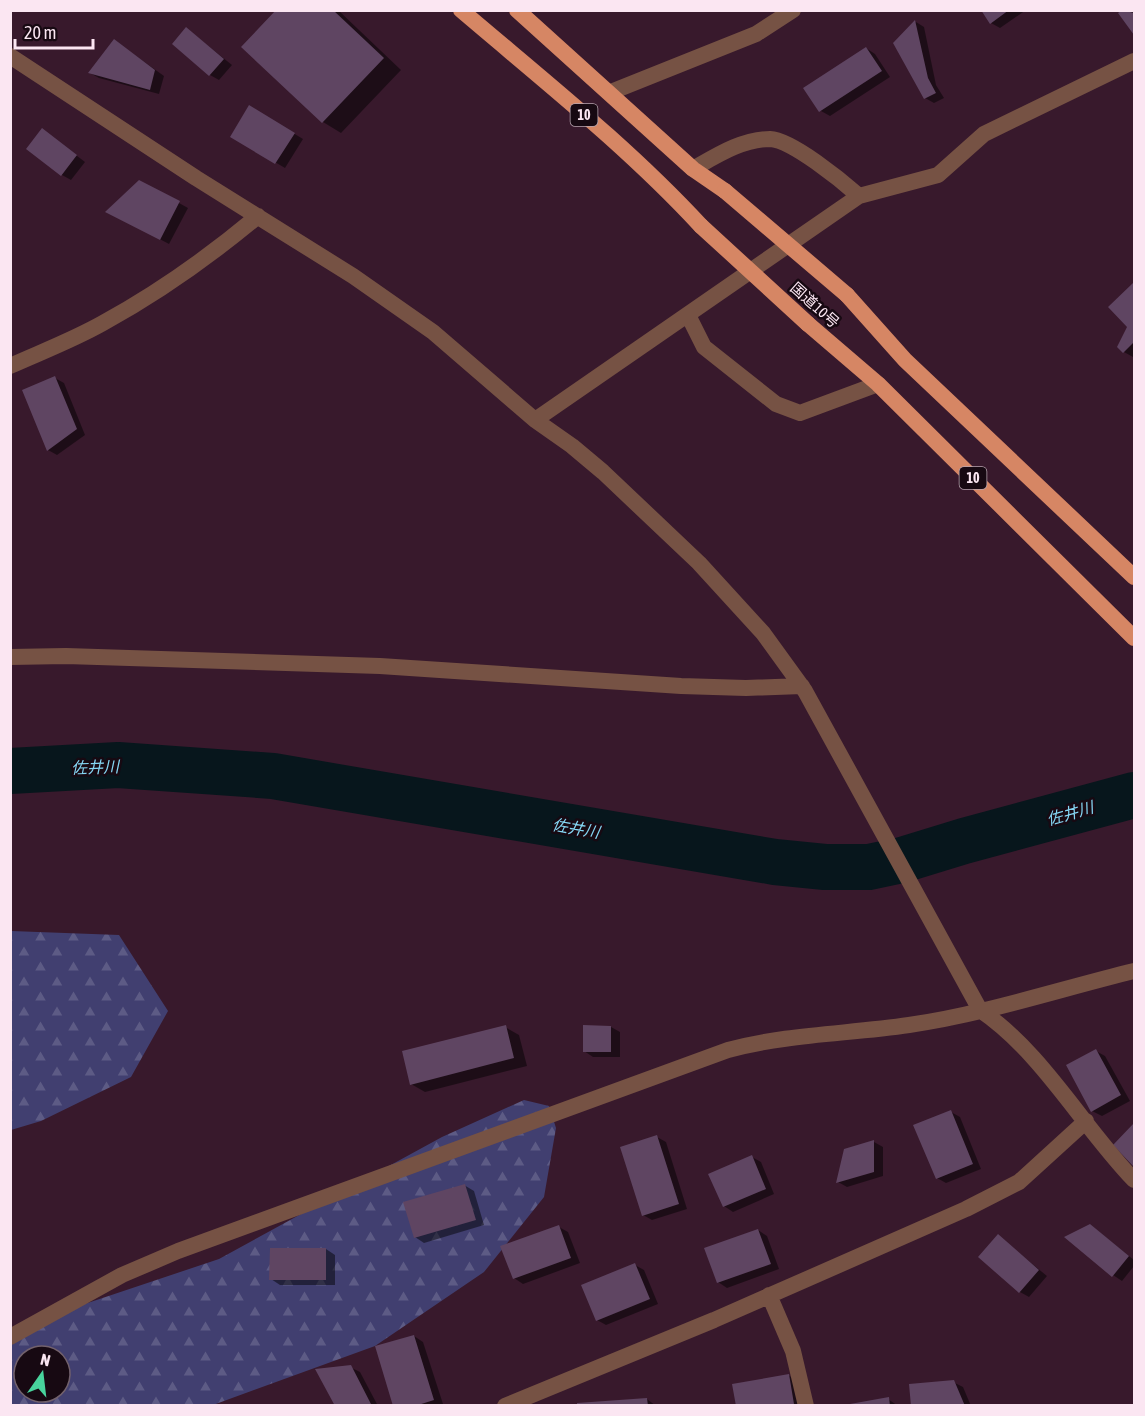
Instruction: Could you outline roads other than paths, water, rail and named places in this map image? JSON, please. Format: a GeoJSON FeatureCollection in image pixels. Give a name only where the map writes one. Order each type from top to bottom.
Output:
{"type":"FeatureCollection","features":[{"type":"Feature","properties":{"kind":"highway","name":"国道10号"},"geometry":{"type":"LineString","coordinates":[[461,10],[588,118],[670,193],[701,226],[808,324],[878,384],[1134,638]]}},
{"type":"Feature","properties":{"kind":"highway","name":"国道10号"},"geometry":{"type":"LineString","coordinates":[[517,10],[693,169],[725,191],[847,295],[905,360],[1134,577]]}},
{"type":"Feature","properties":{"kind":"street"},"geometry":{"type":"LineString","coordinates":[[610,92],[756,34],[793,10]]}},
{"type":"Feature","properties":{"kind":"street"},"geometry":{"type":"LineString","coordinates":[[10,56],[433,332],[535,420],[572,446],[603,472],[699,563],[763,633],[802,686],[980,1010],[999,1023],[1086,1121],[1134,1180]]}},
{"type":"Feature","properties":{"kind":"street"},"geometry":{"type":"LineString","coordinates":[[535,420],[859,196],[938,175],[984,134],[1134,61]]}},
{"type":"Feature","properties":{"kind":"street"},"geometry":{"type":"LineString","coordinates":[[693,169],[736,146],[772,139],[805,154],[834,173],[859,196]]}},
{"type":"Feature","properties":{"kind":"street"},"geometry":{"type":"LineString","coordinates":[[10,366],[102,324],[176,278],[227,242],[258,216]]}},
{"type":"Feature","properties":{"kind":"street"},"geometry":{"type":"LineString","coordinates":[[688,315],[704,347],[776,404],[800,413],[878,384]]}},
{"type":"Feature","properties":{"kind":"street"},"geometry":{"type":"LineString","coordinates":[[10,657],[66,656],[368,666],[703,687],[802,686]]}},
{"type":"Feature","properties":{"kind":"street"},"geometry":{"type":"LineString","coordinates":[[10,1337],[122,1275],[178,1251],[729,1050],[765,1040],[909,1025],[980,1010],[1134,971]]}},
{"type":"Feature","properties":{"kind":"street"},"geometry":{"type":"LineString","coordinates":[[505,1406],[966,1209],[1019,1182],[1086,1121]]}},
{"type":"Feature","properties":{"kind":"street"},"geometry":{"type":"LineString","coordinates":[[769,1295],[793,1351],[807,1406]]}},
{"type":"Feature","properties":{"kind":"waterway","name":"佐井川"},"geometry":{"type":"LineString","coordinates":[[10,771],[118,765],[273,776],[775,862],[825,867],[869,867],[902,860],[1134,795]]}}]}
